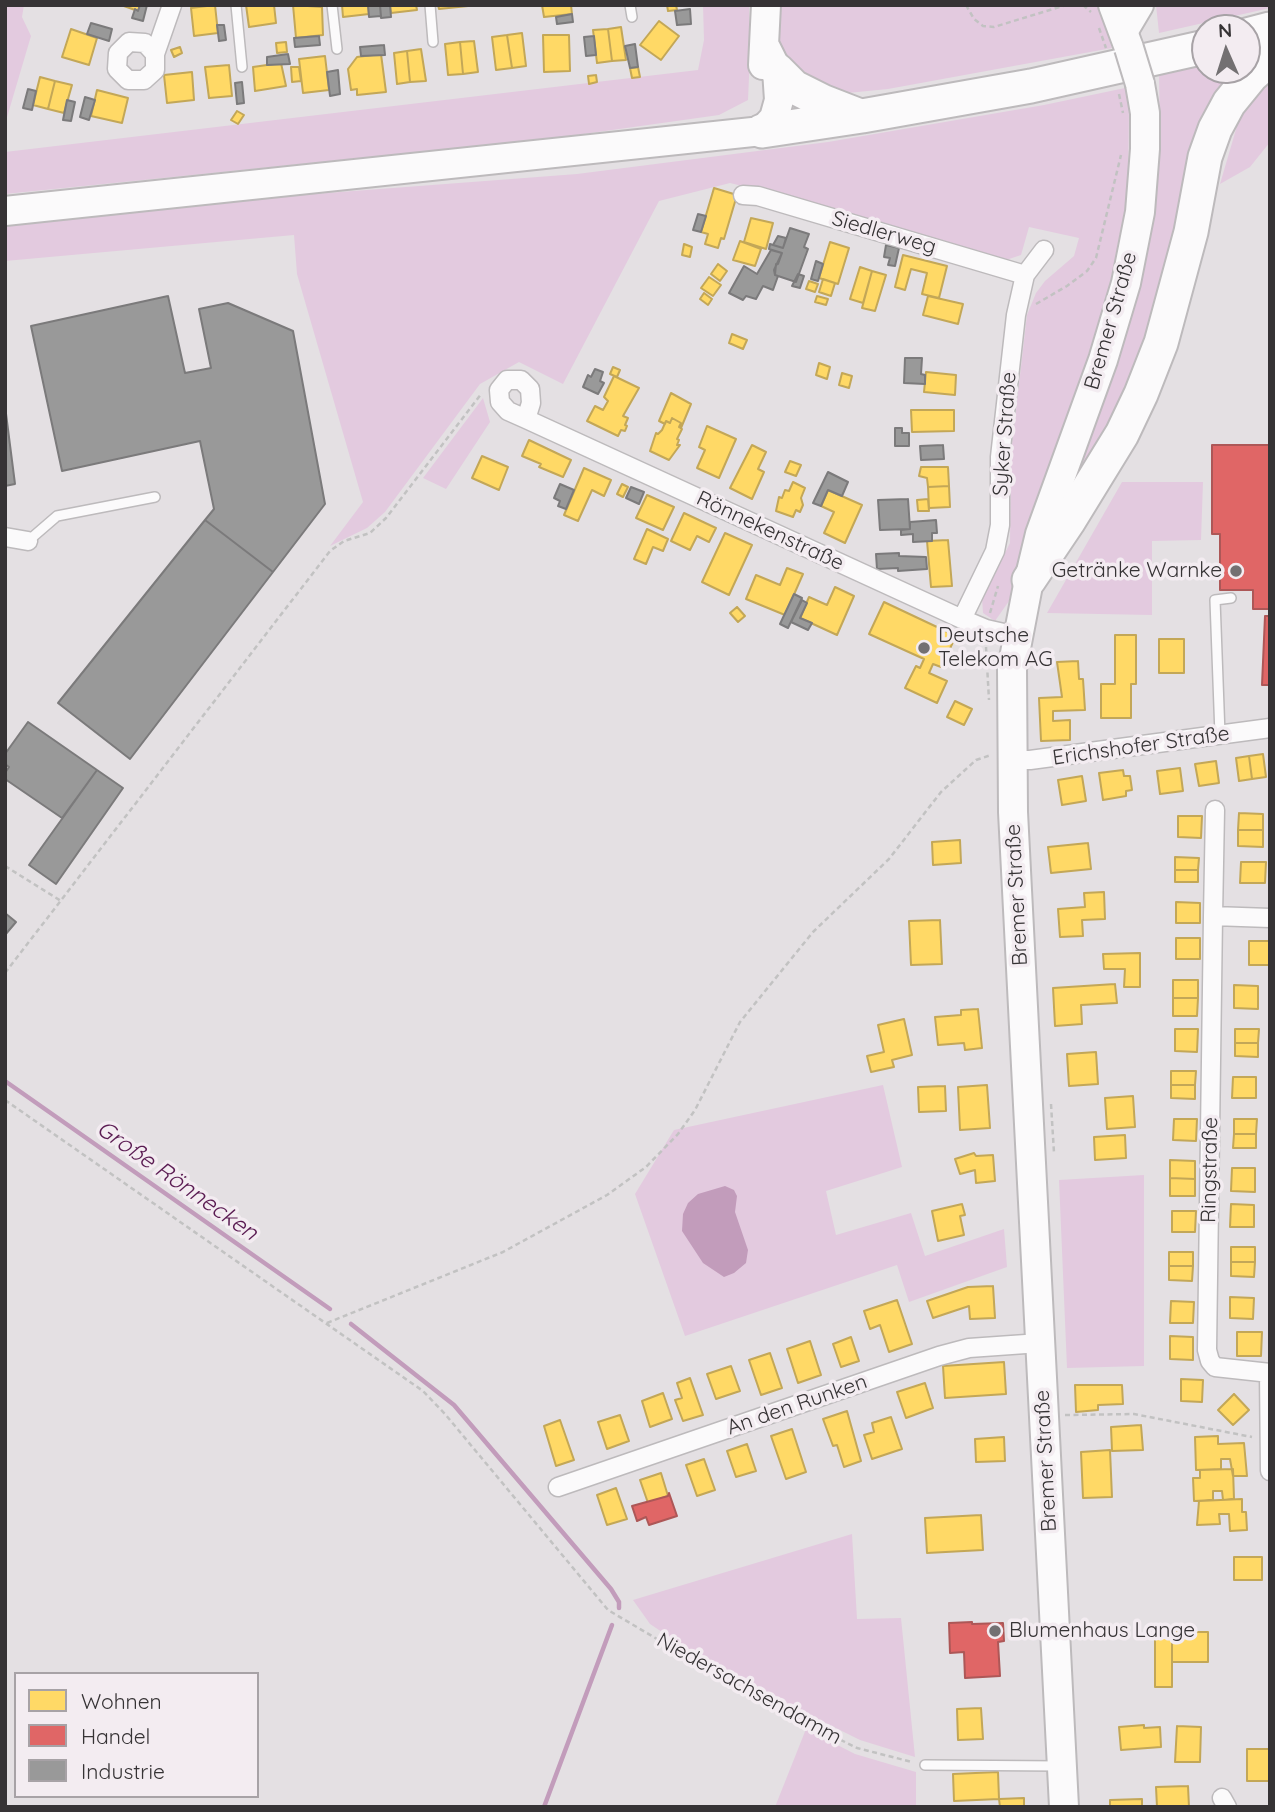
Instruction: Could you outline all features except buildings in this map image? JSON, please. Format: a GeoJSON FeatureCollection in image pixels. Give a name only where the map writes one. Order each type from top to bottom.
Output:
{"type":"FeatureCollection","features":[{"type":"Feature","properties":{"kind":"highway"},"geometry":{"type":"LineString","coordinates":[[762,131],[1031,86],[1191,50]]}},
{"type":"Feature","properties":{"kind":"highway"},"geometry":{"type":"LineString","coordinates":[[771,59],[794,87],[862,116]]}},
{"type":"Feature","properties":{"kind":"highway"},"geometry":{"type":"LineString","coordinates":[[1029,580],[1122,434],[1141,394],[1161,343],[1191,232],[1205,157],[1215,129],[1229,103],[1270,59]]}},
{"type":"Feature","properties":{"kind":"main road"},"geometry":{"type":"LineString","coordinates":[[5,211],[762,131],[778,110],[779,100],[771,59],[766,5]]}},
{"type":"Feature","properties":{"kind":"main road","name":"Bremer Straße"},"geometry":{"type":"LineString","coordinates":[[1064,1807],[1012,756],[1012,669],[1040,534],[1103,360],[1126,283],[1140,212],[1145,113],[1140,84],[1113,5]]}},
{"type":"Feature","properties":{"kind":"street"},"geometry":{"type":"LineString","coordinates":[[155,54],[172,5]]}},
{"type":"Feature","properties":{"kind":"street"},"geometry":{"type":"LineString","coordinates":[[1125,36],[1140,5]]}},
{"type":"Feature","properties":{"kind":"street","name":"Siedlerweg"},"geometry":{"type":"LineString","coordinates":[[743,195],[758,196],[1025,275]]}},
{"type":"Feature","properties":{"kind":"street","name":"Syker Straße"},"geometry":{"type":"LineString","coordinates":[[962,619],[995,551],[1000,525],[1000,457],[1016,315],[1025,275],[1044,250]]}},
{"type":"Feature","properties":{"kind":"street"},"geometry":{"type":"LineString","coordinates":[[499,390],[507,380],[522,380],[530,389],[531,403],[526,419]]}},
{"type":"Feature","properties":{"kind":"street","name":"Rönnekenstraße"},"geometry":{"type":"LineString","coordinates":[[499,390],[500,402],[508,411],[962,619],[986,629],[1017,636]]}},
{"type":"Feature","properties":{"kind":"street"},"geometry":{"type":"LineString","coordinates":[[5,537],[28,541]]}},
{"type":"Feature","properties":{"kind":"street","name":"Erichshofer Straße"},"geometry":{"type":"LineString","coordinates":[[1012,756],[1030,760],[1270,728]]}},
{"type":"Feature","properties":{"kind":"street","name":"Ringstraße"},"geometry":{"type":"LineString","coordinates":[[1215,810],[1207,1350],[1215,1367],[1270,1373]]}},
{"type":"Feature","properties":{"kind":"street"},"geometry":{"type":"LineString","coordinates":[[1213,916],[1270,918]]}},
{"type":"Feature","properties":{"kind":"street","name":"An den Runken"},"geometry":{"type":"LineString","coordinates":[[558,1487],[939,1356],[969,1348],[1040,1343]]}},
{"type":"Feature","properties":{"kind":"street"},"geometry":{"type":"LineString","coordinates":[[1270,1373],[1270,1471]]}},
{"type":"Feature","properties":{"kind":"lane"},"geometry":{"type":"LineString","coordinates":[[236,5],[242,67]]}},
{"type":"Feature","properties":{"kind":"lane"},"geometry":{"type":"LineString","coordinates":[[332,5],[337,49]]}},
{"type":"Feature","properties":{"kind":"lane"},"geometry":{"type":"LineString","coordinates":[[430,5],[432,43]]}},
{"type":"Feature","properties":{"kind":"lane"},"geometry":{"type":"LineString","coordinates":[[631,5],[632,17]]}},
{"type":"Feature","properties":{"kind":"lane"},"geometry":{"type":"LineString","coordinates":[[28,541],[57,516],[155,497]]}},
{"type":"Feature","properties":{"kind":"lane"},"geometry":{"type":"LineString","coordinates":[[1220,735],[1215,600],[1231,598]]}},
{"type":"Feature","properties":{"kind":"lane"},"geometry":{"type":"LineString","coordinates":[[925,1765],[1062,1766]]}},
{"type":"Feature","properties":{"kind":"path"},"geometry":{"type":"LineString","coordinates":[[966,5],[974,19],[983,26],[995,27],[1066,5]]}},
{"type":"Feature","properties":{"kind":"path"},"geometry":{"type":"LineString","coordinates":[[1123,113],[1124,122]]}},
{"type":"Feature","properties":{"kind":"path"},"geometry":{"type":"LineString","coordinates":[[1016,315],[1067,286],[1087,271],[1096,258],[1122,152]]}},
{"type":"Feature","properties":{"kind":"path"},"geometry":{"type":"LineString","coordinates":[[5,973],[331,551],[344,541],[370,533],[386,519],[482,393],[499,390]]}},
{"type":"Feature","properties":{"kind":"path"},"geometry":{"type":"LineString","coordinates":[[327,1323],[503,1252],[607,1195],[646,1167],[678,1134],[695,1110],[740,1022],[813,932],[888,859],[941,792],[976,760],[1012,756]]}},
{"type":"Feature","properties":{"kind":"path"},"geometry":{"type":"LineString","coordinates":[[5,866],[61,901]]}},
{"type":"Feature","properties":{"kind":"path","name":"Niedersachsendamm"},"geometry":{"type":"LineString","coordinates":[[5,1100],[423,1391],[608,1610],[755,1697],[857,1748],[925,1765]]}},
{"type":"Feature","properties":{"kind":"path"},"geometry":{"type":"LineString","coordinates":[[1043,1416],[1133,1414],[1269,1440]]}},
{"type":"Feature","properties":{"kind":"shaded area"},"geometry":{"type":"Polygon","coordinates":[[[5,5],[24,5],[22,17],[31,36],[5,124],[5,5]]]}},
{"type":"Feature","properties":{"kind":"shaded area"},"geometry":{"type":"Polygon","coordinates":[[[703,5],[749,5],[748,100],[719,115],[548,139],[5,194],[5,152],[698,70],[704,40],[703,5]]]}},
{"type":"Feature","properties":{"kind":"shaded area"},"geometry":{"type":"Polygon","coordinates":[[[777,5],[1097,5],[1112,48],[888,89],[837,94],[786,63],[778,41],[777,5]]]}},
{"type":"Feature","properties":{"kind":"shaded area"},"geometry":{"type":"Polygon","coordinates":[[[1156,5],[1270,5],[1270,8],[1243,14],[1191,14],[1191,26],[1159,33],[1156,5]]]}},
{"type":"Feature","properties":{"kind":"shaded area"},"geometry":{"type":"Polygon","coordinates":[[[1270,43],[1261,56],[1261,45],[1270,43]]]}},
{"type":"Feature","properties":{"kind":"shaded area"},"geometry":{"type":"Polygon","coordinates":[[[1191,64],[1191,84],[1249,84],[1144,366],[1057,520],[1150,236],[1160,139],[1159,73],[1191,64]]]}},
{"type":"Feature","properties":{"kind":"shaded area"},"geometry":{"type":"Polygon","coordinates":[[[1270,74],[1270,142],[1250,167],[1220,184],[1244,102],[1270,74]]]}},
{"type":"Feature","properties":{"kind":"shaded area"},"geometry":{"type":"Polygon","coordinates":[[[1125,88],[1129,108],[1128,193],[1109,288],[1072,407],[1034,509],[1009,601],[995,621],[983,613],[982,598],[1010,543],[1011,453],[1027,315],[1036,293],[1045,281],[1074,256],[1079,238],[1029,227],[1021,255],[1003,261],[730,183],[659,201],[563,384],[519,362],[480,384],[385,512],[367,528],[330,546],[363,502],[297,274],[294,235],[5,261],[5,225],[235,200],[577,174],[828,142],[1044,105],[1125,88]]]}},
{"type":"Feature","properties":{"kind":"shaded area"},"geometry":{"type":"Polygon","coordinates":[[[483,398],[490,422],[446,489],[423,478],[483,398]]]}},
{"type":"Feature","properties":{"kind":"shaded area"},"geometry":{"type":"Polygon","coordinates":[[[1122,482],[1203,482],[1201,540],[1152,541],[1152,615],[1047,613],[1122,482]]]}},
{"type":"Feature","properties":{"kind":"shaded area"},"geometry":{"type":"Polygon","coordinates":[[[883,1085],[902,1167],[826,1191],[836,1235],[911,1213],[925,1256],[1004,1229],[1007,1267],[909,1302],[897,1265],[685,1336],[635,1194],[674,1130],[883,1085]]]}},
{"type":"Feature","properties":{"kind":"shaded area"},"geometry":{"type":"Polygon","coordinates":[[[1144,1175],[1144,1366],[1067,1368],[1059,1180],[1144,1175]]]}},
{"type":"Feature","properties":{"kind":"shaded area"},"geometry":{"type":"Polygon","coordinates":[[[725,1186],[734,1190],[737,1196],[735,1212],[748,1250],[746,1263],[724,1277],[703,1263],[682,1231],[683,1214],[688,1203],[698,1194],[725,1186]]]}},
{"type":"Feature","properties":{"kind":"shaded area"},"geometry":{"type":"Polygon","coordinates":[[[852,1534],[857,1619],[901,1618],[915,1757],[860,1740],[719,1670],[650,1624],[633,1600],[852,1534]]]}},
{"type":"Feature","properties":{"kind":"shaded area"},"geometry":{"type":"Polygon","coordinates":[[[806,1729],[855,1754],[916,1772],[916,1807],[775,1807],[806,1729]]]}},
{"type":"Feature","properties":{"kind":"waterway","name":"Große Rönnecken"},"geometry":{"type":"LineString","coordinates":[[5,1081],[330,1309]]}},
{"type":"Feature","properties":{"kind":"waterway","name":"Große Rönnecken"},"geometry":{"type":"LineString","coordinates":[[351,1324],[454,1405],[611,1589],[619,1602],[619,1608]]}},
{"type":"Feature","properties":{"kind":"waterway","name":"Große Rönnecken"},"geometry":{"type":"LineString","coordinates":[[544,1807],[612,1625]]}},
{"type":"Feature","properties":{"kind":"place","name":"Getränke Warnke"},"geometry":{"type":"Point","coordinates":[1236,571]}},
{"type":"Feature","properties":{"kind":"place","name":"Deutsche Telekom AG"},"geometry":{"type":"Point","coordinates":[924,648]}},
{"type":"Feature","properties":{"kind":"place","name":"Blumenhaus Lange"},"geometry":{"type":"Point","coordinates":[995,1631]}}]}
